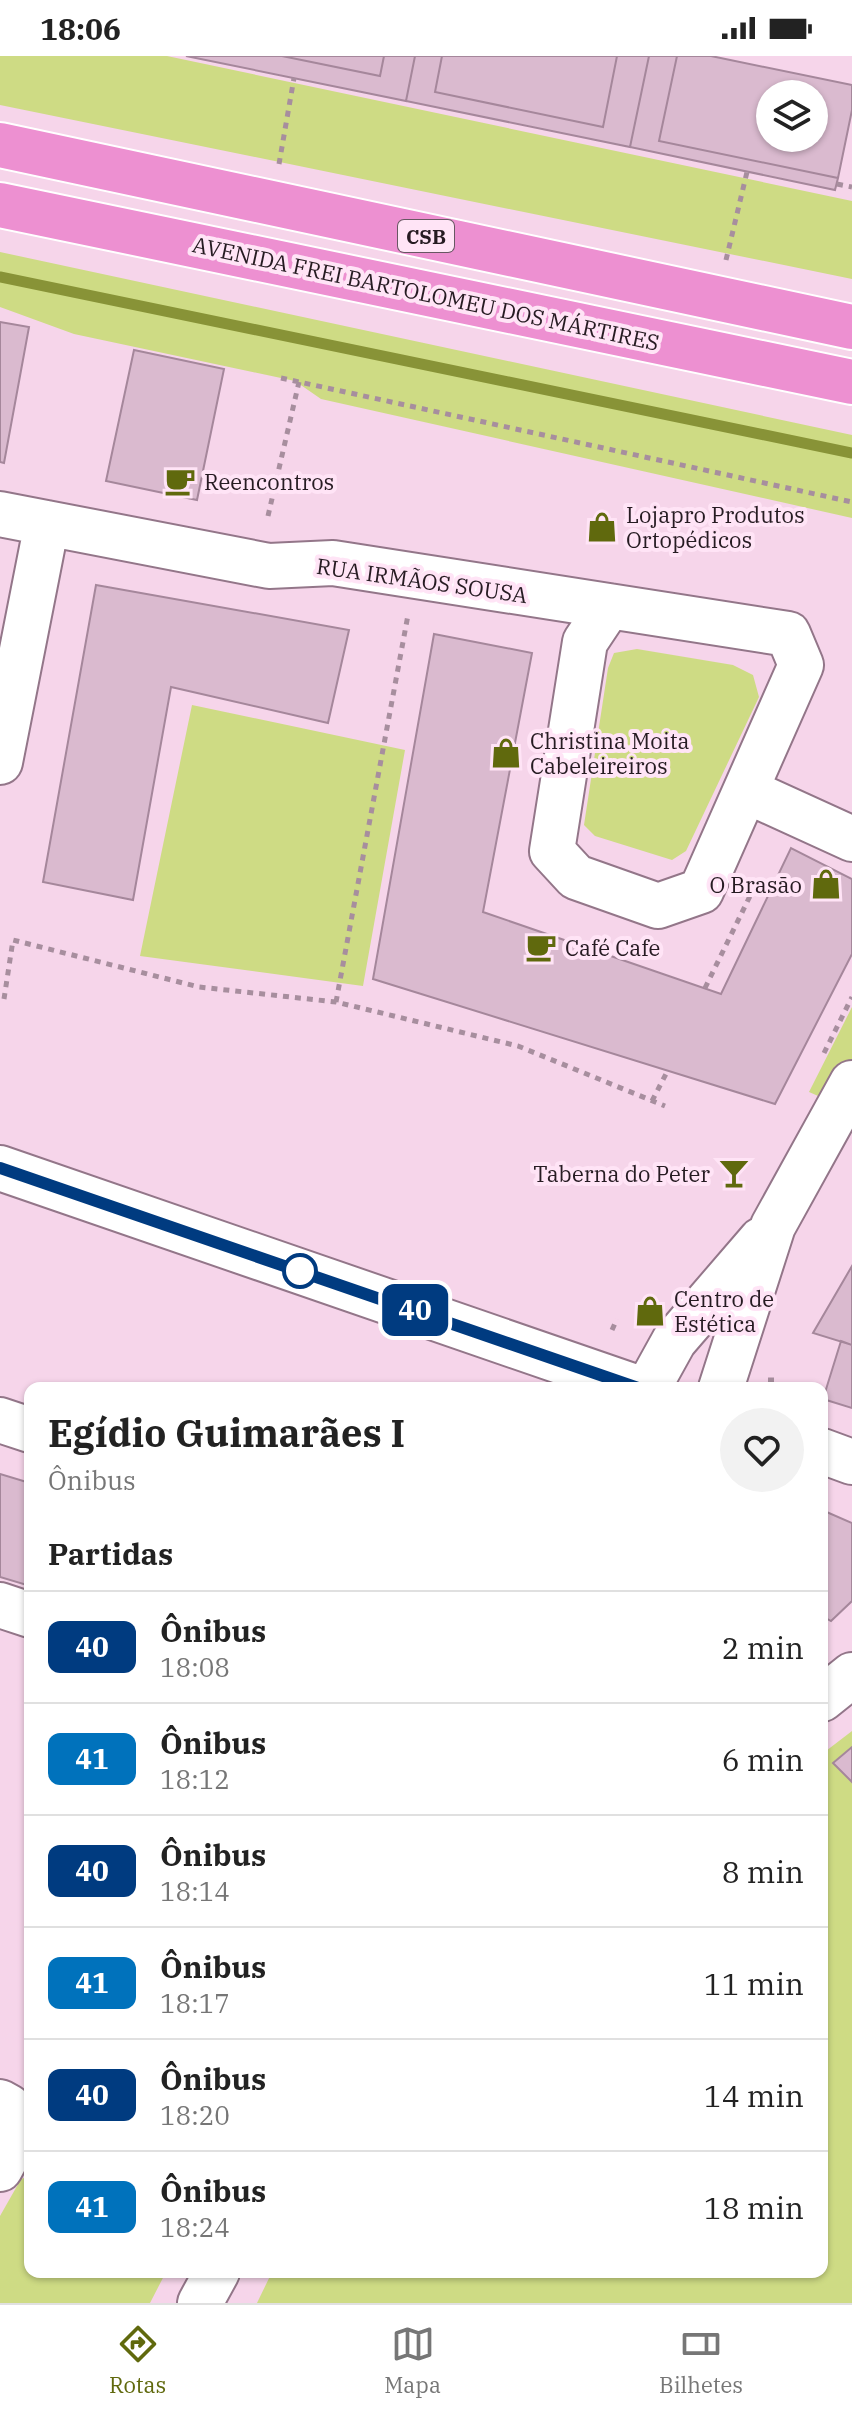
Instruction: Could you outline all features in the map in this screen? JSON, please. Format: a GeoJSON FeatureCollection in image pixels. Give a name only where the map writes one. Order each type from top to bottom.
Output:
{"type":"FeatureCollection","features":[{"type":"Feature","properties":{"kind":"highway","name":"CSB"},"geometry":{"type":"LineString","coordinates":[[0,145],[852,327]]}},
{"type":"Feature","properties":{"kind":"highway","name":"AVENIDA FREI BARTOLOMEU DOS MÁRTIRES"},"geometry":{"type":"LineString","coordinates":[[0,205],[852,382]]}},
{"type":"Feature","properties":{"kind":"street","name":"RUA IRMÃOS SOUSA"},"geometry":{"type":"LineString","coordinates":[[0,514],[269,566],[333,563],[788,634],[801,665],[747,791]]}},
{"type":"Feature","properties":{"kind":"street"},"geometry":{"type":"LineString","coordinates":[[0,762],[47,523]]}},
{"type":"Feature","properties":{"kind":"street"},"geometry":{"type":"LineString","coordinates":[[609,606],[585,642],[552,851],[576,877],[658,906],[701,891],[747,791],[852,839]]}},
{"type":"Feature","properties":{"kind":"street"},"geometry":{"type":"LineString","coordinates":[[723,1382],[773,1226],[852,1083]]}},
{"type":"Feature","properties":{"kind":"street"},"geometry":{"type":"LineString","coordinates":[[0,1168],[621,1382]]}},
{"type":"Feature","properties":{"kind":"street"},"geometry":{"type":"LineString","coordinates":[[651,1382],[674,1341],[773,1226]]}},
{"type":"Feature","properties":{"kind":"street"},"geometry":{"type":"LineString","coordinates":[[0,1420],[24,1428]]}},
{"type":"Feature","properties":{"kind":"street"},"geometry":{"type":"LineString","coordinates":[[828,1453],[852,1462]]}},
{"type":"Feature","properties":{"kind":"street"},"geometry":{"type":"LineString","coordinates":[[0,1605],[24,1613]]}},
{"type":"Feature","properties":{"kind":"street"},"geometry":{"type":"LineString","coordinates":[[828,1694],[852,1675]]}},
{"type":"Feature","properties":{"kind":"street"},"geometry":{"type":"LineString","coordinates":[[200,2303],[214,2278]]}},
{"type":"Feature","properties":{"kind":"path"},"geometry":{"type":"LineString","coordinates":[[277,170],[294,78]]}},
{"type":"Feature","properties":{"kind":"path"},"geometry":{"type":"LineString","coordinates":[[725,262],[747,172]]}},
{"type":"Feature","properties":{"kind":"path"},"geometry":{"type":"LineString","coordinates":[[837,184],[852,187]]}},
{"type":"Feature","properties":{"kind":"path"},"geometry":{"type":"LineString","coordinates":[[281,378],[852,502]]}},
{"type":"Feature","properties":{"kind":"path"},"geometry":{"type":"LineString","coordinates":[[268,516],[299,382]]}},
{"type":"Feature","properties":{"kind":"path"},"geometry":{"type":"LineString","coordinates":[[336,1002],[408,615]]}},
{"type":"Feature","properties":{"kind":"path"},"geometry":{"type":"LineString","coordinates":[[705,988],[751,894]]}},
{"type":"Feature","properties":{"kind":"path"},"geometry":{"type":"LineString","coordinates":[[4,999],[13,940],[199,987],[336,1002],[518,1046],[665,1106]]}},
{"type":"Feature","properties":{"kind":"path"},"geometry":{"type":"LineString","coordinates":[[652,1101],[668,1070]]}},
{"type":"Feature","properties":{"kind":"path"},"geometry":{"type":"LineString","coordinates":[[612,1330],[617,1319]]}},
{"type":"Feature","properties":{"kind":"path"},"geometry":{"type":"LineString","coordinates":[[768,1380],[779,1380]]}},
{"type":"Feature","properties":{"kind":"green space"},"geometry":{"type":"Polygon","coordinates":[[[0,56],[167,56],[852,201],[852,279],[0,105],[0,56]]]}},
{"type":"Feature","properties":{"kind":"green space"},"geometry":{"type":"Polygon","coordinates":[[[0,252],[852,435],[852,518],[321,399],[295,381],[74,334],[0,307],[0,252]]]}},
{"type":"Feature","properties":{"kind":"green space"},"geometry":{"type":"Polygon","coordinates":[[[637,649],[733,665],[753,675],[759,697],[686,851],[672,860],[595,836],[584,825],[608,668],[614,653],[637,649]]]}},
{"type":"Feature","properties":{"kind":"green space"},"geometry":{"type":"Polygon","coordinates":[[[192,705],[405,750],[363,986],[140,956],[192,705]]]}},
{"type":"Feature","properties":{"kind":"green space"},"geometry":{"type":"Polygon","coordinates":[[[852,1007],[852,1062],[832,1102],[809,1092],[852,1007]]]}},
{"type":"Feature","properties":{"kind":"green space"},"geometry":{"type":"Polygon","coordinates":[[[852,1731],[852,2303],[257,2303],[269,2278],[828,2278],[828,1749],[852,1731]]]}},
{"type":"Feature","properties":{"kind":"green space"},"geometry":{"type":"Polygon","coordinates":[[[24,2178],[24,2278],[163,2278],[150,2303],[0,2303],[0,2216],[24,2178]]]}},
{"type":"Feature","properties":{"kind":"building"},"geometry":{"type":"Polygon","coordinates":[[[186,56],[282,56],[380,76],[384,56],[415,56],[406,101],[186,56]]]}},
{"type":"Feature","properties":{"kind":"building"},"geometry":{"type":"Polygon","coordinates":[[[282,56],[384,56],[380,76],[282,56]]]}},
{"type":"Feature","properties":{"kind":"building"},"geometry":{"type":"Polygon","coordinates":[[[415,56],[442,56],[435,92],[603,127],[617,56],[649,56],[630,147],[406,101],[415,56]]]}},
{"type":"Feature","properties":{"kind":"building"},"geometry":{"type":"Polygon","coordinates":[[[442,56],[617,56],[603,127],[435,92],[442,56]]]}},
{"type":"Feature","properties":{"kind":"building"},"geometry":{"type":"Polygon","coordinates":[[[649,56],[677,56],[659,141],[838,178],[835,190],[630,147],[649,56]]]}},
{"type":"Feature","properties":{"kind":"building"},"geometry":{"type":"Polygon","coordinates":[[[677,56],[711,56],[828,80],[756,80],[756,152],[828,152],[828,80],[852,85],[852,110],[838,178],[659,141],[677,56]]]}},
{"type":"Feature","properties":{"kind":"building"},"geometry":{"type":"Polygon","coordinates":[[[0,322],[29,327],[4,463],[0,462],[0,322]]]}},
{"type":"Feature","properties":{"kind":"building"},"geometry":{"type":"Polygon","coordinates":[[[134,350],[224,369],[197,500],[106,481],[134,350]]]}},
{"type":"Feature","properties":{"kind":"building"},"geometry":{"type":"Polygon","coordinates":[[[96,585],[349,630],[328,723],[171,687],[133,900],[43,882],[96,585]]]}},
{"type":"Feature","properties":{"kind":"building"},"geometry":{"type":"Polygon","coordinates":[[[434,634],[532,653],[483,912],[721,994],[791,848],[852,879],[852,954],[775,1104],[373,979],[434,634]]]}},
{"type":"Feature","properties":{"kind":"building"},"geometry":{"type":"Polygon","coordinates":[[[852,1266],[852,1345],[813,1333],[852,1266]]]}},
{"type":"Feature","properties":{"kind":"building"},"geometry":{"type":"Polygon","coordinates":[[[841,1341],[852,1345],[852,1408],[828,1401],[828,1383],[841,1341]]]}},
{"type":"Feature","properties":{"kind":"building"},"geometry":{"type":"Polygon","coordinates":[[[0,1474],[24,1481],[24,1584],[0,1577],[0,1474]]]}},
{"type":"Feature","properties":{"kind":"building"},"geometry":{"type":"Polygon","coordinates":[[[828,1513],[852,1523],[852,1601],[831,1621],[828,1619],[828,1513]]]}},
{"type":"Feature","properties":{"kind":"building"},"geometry":{"type":"Polygon","coordinates":[[[852,1747],[852,1782],[833,1763],[852,1747]]]}},
{"type":"Feature","properties":{"kind":"waterway"},"geometry":{"type":"LineString","coordinates":[[0,277],[852,453]]}},
{"type":"Feature","properties":{"kind":"bus line","name":"40"},"geometry":{"type":"LineString","coordinates":[[0,1168],[622,1382]]}},
{"type":"Feature","properties":{"kind":"place","name":"Reencontros"},"geometry":{"type":"Point","coordinates":[180,481]}},
{"type":"Feature","properties":{"kind":"place","name":"Lojapro Produtos Ortopédicos"},"geometry":{"type":"Point","coordinates":[602,527]}},
{"type":"Feature","properties":{"kind":"place","name":"Christina Moita Cabeleireiros"},"geometry":{"type":"Point","coordinates":[506,753]}},
{"type":"Feature","properties":{"kind":"place","name":"O Brasão"},"geometry":{"type":"Point","coordinates":[826,884]}},
{"type":"Feature","properties":{"kind":"place","name":"Café Cafe"},"geometry":{"type":"Point","coordinates":[541,947]}},
{"type":"Feature","properties":{"kind":"place","name":"Taberna do Peter"},"geometry":{"type":"Point","coordinates":[734,1173]}},
{"type":"Feature","properties":{"kind":"place","name":"Centro de Estética"},"geometry":{"type":"Point","coordinates":[650,1311]}}]}
